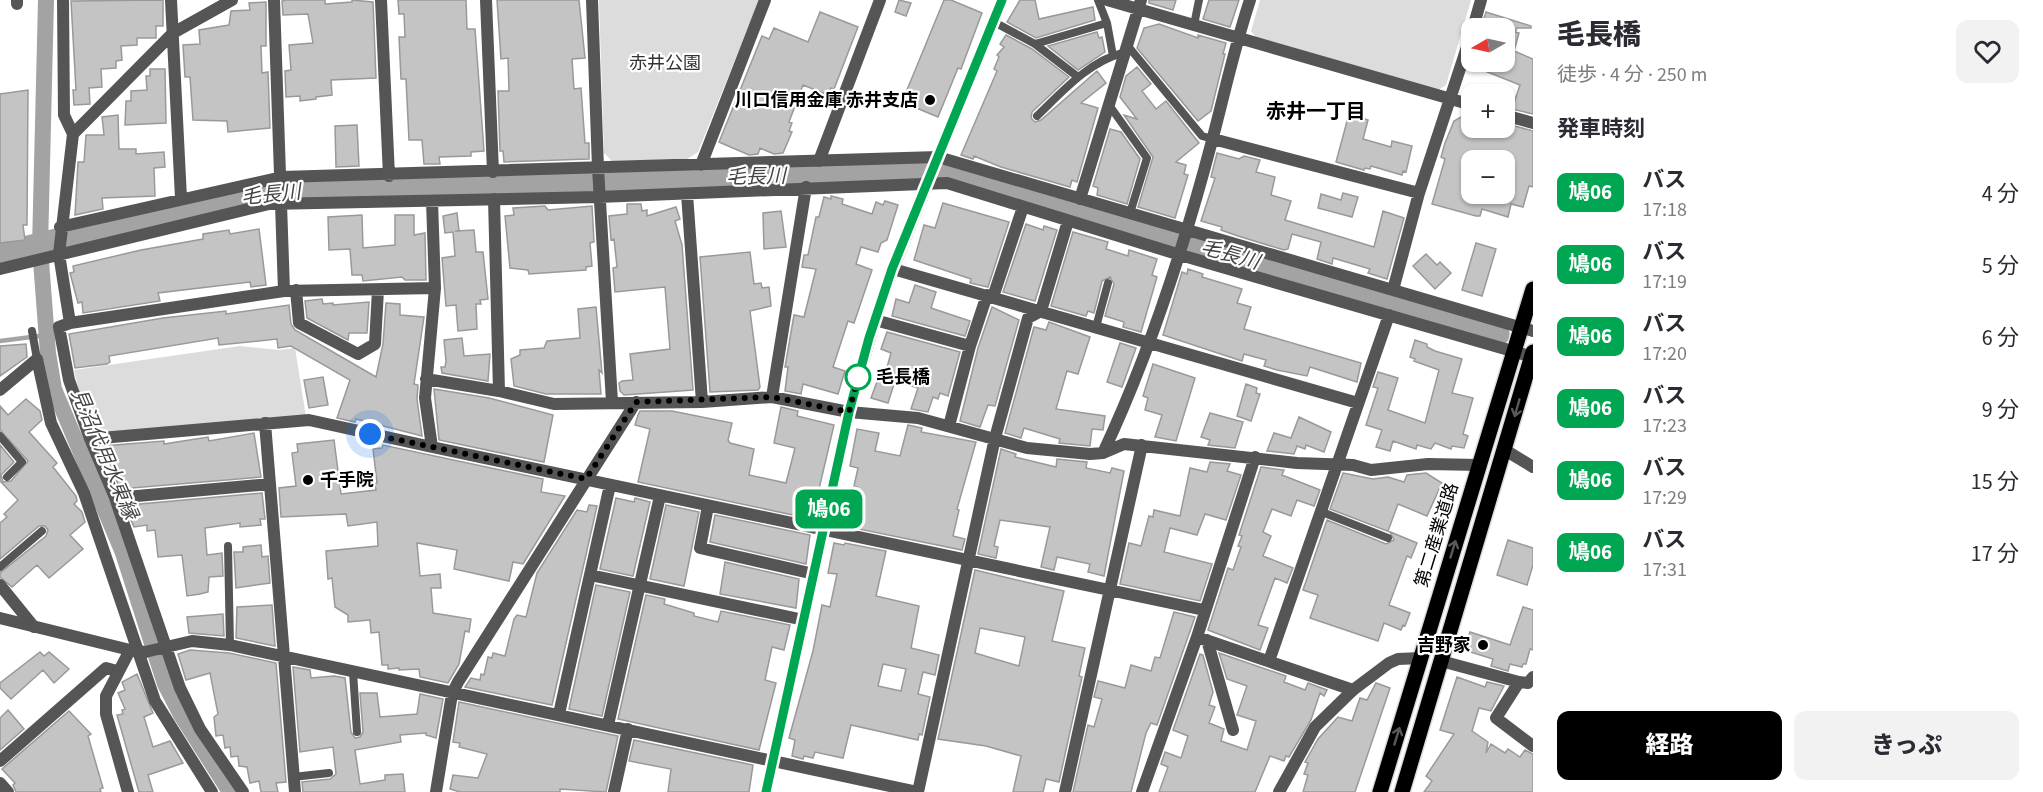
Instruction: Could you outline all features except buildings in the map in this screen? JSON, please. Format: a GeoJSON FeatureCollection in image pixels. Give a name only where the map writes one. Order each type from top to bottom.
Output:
{"type":"FeatureCollection","features":[{"type":"Feature","properties":{"kind":"main road","name":"第二産業道路"},"geometry":{"type":"LineString","coordinates":[[1380,792],[1514,352],[1528,329],[1533,289]]}},
{"type":"Feature","properties":{"kind":"main road"},"geometry":{"type":"LineString","coordinates":[[1402,792],[1533,355]]}},
{"type":"Feature","properties":{"kind":"street"},"geometry":{"type":"LineString","coordinates":[[63,0],[64,115],[73,134],[60,227],[59,254],[70,323]]}},
{"type":"Feature","properties":{"kind":"street"},"geometry":{"type":"LineString","coordinates":[[171,0],[181,198]]}},
{"type":"Feature","properties":{"kind":"street"},"geometry":{"type":"LineString","coordinates":[[73,134],[173,33],[232,0]]}},
{"type":"Feature","properties":{"kind":"street"},"geometry":{"type":"LineString","coordinates":[[274,0],[283,204],[290,291],[299,323],[358,354],[375,344],[378,290]]}},
{"type":"Feature","properties":{"kind":"street"},"geometry":{"type":"LineString","coordinates":[[381,0],[389,176]]}},
{"type":"Feature","properties":{"kind":"street"},"geometry":{"type":"LineString","coordinates":[[486,0],[493,172]]}},
{"type":"Feature","properties":{"kind":"street"},"geometry":{"type":"LineString","coordinates":[[592,0],[599,197],[612,402]]}},
{"type":"Feature","properties":{"kind":"street"},"geometry":{"type":"LineString","coordinates":[[700,165],[765,0]]}},
{"type":"Feature","properties":{"kind":"street"},"geometry":{"type":"LineString","coordinates":[[819,161],[880,0]]}},
{"type":"Feature","properties":{"kind":"street"},"geometry":{"type":"LineString","coordinates":[[766,792],[849,412],[875,320],[892,269],[1002,0]]}},
{"type":"Feature","properties":{"kind":"street"},"geometry":{"type":"LineString","coordinates":[[1107,0],[1139,4],[1194,25],[1461,102]]}},
{"type":"Feature","properties":{"kind":"street"},"geometry":{"type":"LineString","coordinates":[[1103,453],[1150,343],[1213,139],[1238,37],[1250,0]]}},
{"type":"Feature","properties":{"kind":"street"},"geometry":{"type":"LineString","coordinates":[[1476,18],[1481,0]]}},
{"type":"Feature","properties":{"kind":"street"},"geometry":{"type":"LineString","coordinates":[[1080,199],[1109,105],[1121,51],[1139,4]]}},
{"type":"Feature","properties":{"kind":"street"},"geometry":{"type":"LineString","coordinates":[[1394,290],[1419,194],[1461,66]]}},
{"type":"Feature","properties":{"kind":"street"},"geometry":{"type":"LineString","coordinates":[[1515,118],[1533,123]]}},
{"type":"Feature","properties":{"kind":"street"},"geometry":{"type":"LineString","coordinates":[[1213,139],[1419,194]]}},
{"type":"Feature","properties":{"kind":"street"},"geometry":{"type":"LineString","coordinates":[[60,227],[282,177],[389,176],[937,159],[1130,213],[1181,241],[1389,315],[1514,352],[1533,355]]}},
{"type":"Feature","properties":{"kind":"street"},"geometry":{"type":"LineString","coordinates":[[0,269],[247,209],[283,204],[687,194],[929,180],[947,183],[1068,220],[1181,241],[1394,290],[1528,329]]}},
{"type":"Feature","properties":{"kind":"street"},"geometry":{"type":"LineString","coordinates":[[772,397],[806,187]]}},
{"type":"Feature","properties":{"kind":"street"},"geometry":{"type":"LineString","coordinates":[[687,194],[702,402]]}},
{"type":"Feature","properties":{"kind":"street"},"geometry":{"type":"LineString","coordinates":[[494,199],[500,391]]}},
{"type":"Feature","properties":{"kind":"street"},"geometry":{"type":"LineString","coordinates":[[432,201],[435,288],[426,380],[427,415],[432,447]]}},
{"type":"Feature","properties":{"kind":"street"},"geometry":{"type":"LineString","coordinates":[[949,426],[970,346],[1023,207]]}},
{"type":"Feature","properties":{"kind":"street"},"geometry":{"type":"LineString","coordinates":[[0,618],[138,651],[192,641],[230,645],[918,792],[995,438],[1028,318],[1041,310],[1068,220]]}},
{"type":"Feature","properties":{"kind":"street"},"geometry":{"type":"LineString","coordinates":[[892,269],[1358,403]]}},
{"type":"Feature","properties":{"kind":"street"},"geometry":{"type":"LineString","coordinates":[[243,792],[200,729],[180,688],[115,498],[90,439],[69,380],[59,327],[70,323],[290,291],[435,288]]}},
{"type":"Feature","properties":{"kind":"street"},"geometry":{"type":"LineString","coordinates":[[1269,661],[1389,315]]}},
{"type":"Feature","properties":{"kind":"street"},"geometry":{"type":"LineString","coordinates":[[875,320],[970,346]]}},
{"type":"Feature","properties":{"kind":"street"},"geometry":{"type":"LineString","coordinates":[[0,390],[37,359],[51,423],[84,492],[155,701],[212,792]]}},
{"type":"Feature","properties":{"kind":"street"},"geometry":{"type":"LineString","coordinates":[[426,380],[500,391],[554,404],[702,402],[772,397],[849,412],[918,418],[1027,448],[1103,453],[1124,444],[1297,463],[1339,464],[1371,470],[1428,464],[1479,465]]}},
{"type":"Feature","properties":{"kind":"street"},"geometry":{"type":"LineString","coordinates":[[436,792],[452,694],[636,402]]}},
{"type":"Feature","properties":{"kind":"street"},"geometry":{"type":"LineString","coordinates":[[90,439],[309,420],[1204,610]]}},
{"type":"Feature","properties":{"kind":"street"},"geometry":{"type":"LineString","coordinates":[[265,423],[294,792]]}},
{"type":"Feature","properties":{"kind":"street"},"geometry":{"type":"LineString","coordinates":[[1065,792],[1142,446]]}},
{"type":"Feature","properties":{"kind":"street"},"geometry":{"type":"LineString","coordinates":[[1505,450],[1533,467]]}},
{"type":"Feature","properties":{"kind":"street"},"geometry":{"type":"LineString","coordinates":[[1142,792],[1202,639],[1204,610],[1255,457]]}},
{"type":"Feature","properties":{"kind":"street"},"geometry":{"type":"LineString","coordinates":[[115,498],[270,484]]}},
{"type":"Feature","properties":{"kind":"street"},"geometry":{"type":"LineString","coordinates":[[559,714],[610,485]]}},
{"type":"Feature","properties":{"kind":"street"},"geometry":{"type":"LineString","coordinates":[[608,725],[660,496]]}},
{"type":"Feature","properties":{"kind":"street"},"geometry":{"type":"LineString","coordinates":[[708,506],[700,548],[814,574]]}},
{"type":"Feature","properties":{"kind":"street"},"geometry":{"type":"LineString","coordinates":[[591,575],[804,620]]}},
{"type":"Feature","properties":{"kind":"street"},"geometry":{"type":"LineString","coordinates":[[0,585],[34,627]]}},
{"type":"Feature","properties":{"kind":"street"},"geometry":{"type":"LineString","coordinates":[[1202,639],[1353,690]]}},
{"type":"Feature","properties":{"kind":"street"},"geometry":{"type":"LineString","coordinates":[[1202,639],[1233,730]]}},
{"type":"Feature","properties":{"kind":"street"},"geometry":{"type":"LineString","coordinates":[[128,792],[106,714],[106,696],[117,671],[138,651]]}},
{"type":"Feature","properties":{"kind":"street"},"geometry":{"type":"LineString","coordinates":[[1279,792],[1315,727],[1353,690],[1398,659],[1420,658]]}},
{"type":"Feature","properties":{"kind":"street"},"geometry":{"type":"LineString","coordinates":[[1440,661],[1528,682],[1496,718],[1533,746]]}},
{"type":"Feature","properties":{"kind":"street"},"geometry":{"type":"LineString","coordinates":[[0,761],[106,668],[117,671]]}},
{"type":"Feature","properties":{"kind":"street"},"geometry":{"type":"LineString","coordinates":[[614,792],[628,729]]}},
{"type":"Feature","properties":{"kind":"street"},"geometry":{"type":"LineString","coordinates":[[0,783],[8,792]]}},
{"type":"Feature","properties":{"kind":"lane"},"geometry":{"type":"LineString","coordinates":[[1098,0],[1121,51],[1202,136],[1213,139]]}},
{"type":"Feature","properties":{"kind":"lane"},"geometry":{"type":"LineString","coordinates":[[1194,25],[1199,0]]}},
{"type":"Feature","properties":{"kind":"lane"},"geometry":{"type":"LineString","coordinates":[[994,22],[1035,44],[1078,78]]}},
{"type":"Feature","properties":{"kind":"lane"},"geometry":{"type":"LineString","coordinates":[[1035,44],[1107,22]]}},
{"type":"Feature","properties":{"kind":"lane"},"geometry":{"type":"LineString","coordinates":[[1037,116],[1078,78],[1121,51]]}},
{"type":"Feature","properties":{"kind":"lane"},"geometry":{"type":"LineString","coordinates":[[1109,105],[1147,158],[1130,213]]}},
{"type":"Feature","properties":{"kind":"lane"},"geometry":{"type":"LineString","coordinates":[[1096,327],[1108,283]]}},
{"type":"Feature","properties":{"kind":"lane"},"geometry":{"type":"LineString","coordinates":[[32,331],[37,359]]}},
{"type":"Feature","properties":{"kind":"lane"},"geometry":{"type":"LineString","coordinates":[[0,436],[22,462],[7,477]]}},
{"type":"Feature","properties":{"kind":"lane"},"geometry":{"type":"LineString","coordinates":[[1322,512],[1388,538]]}},
{"type":"Feature","properties":{"kind":"lane"},"geometry":{"type":"LineString","coordinates":[[0,567],[42,531]]}},
{"type":"Feature","properties":{"kind":"lane"},"geometry":{"type":"LineString","coordinates":[[228,546],[230,645]]}},
{"type":"Feature","properties":{"kind":"lane"},"geometry":{"type":"LineString","coordinates":[[353,672],[357,732]]}},
{"type":"Feature","properties":{"kind":"lane"},"geometry":{"type":"LineString","coordinates":[[293,777],[329,773]]}},
{"type":"Feature","properties":{"kind":"green space","name":"赤井公園"},"geometry":{"type":"Polygon","coordinates":[[[599,0],[759,0],[698,152],[687,159],[612,161],[604,153],[599,0]]]}},
{"type":"Feature","properties":{"kind":"green space"},"geometry":{"type":"Polygon","coordinates":[[[1260,0],[1471,0],[1466,18],[1461,18],[1461,34],[1446,85],[1437,91],[1256,37],[1251,31],[1260,0]]]}},
{"type":"Feature","properties":{"kind":"green space"},"geometry":{"type":"Polygon","coordinates":[[[240,346],[279,350],[295,348],[306,417],[96,433],[81,400],[74,370],[240,346]]]}},
{"type":"Feature","properties":{"kind":"waterway","name":"見沼代用水東縁"},"geometry":{"type":"LineString","coordinates":[[46,0],[40,248],[48,353],[54,389],[123,553],[165,684],[181,715],[230,792]]}},
{"type":"Feature","properties":{"kind":"waterway","name":"毛長川"},"geometry":{"type":"LineString","coordinates":[[0,256],[223,201],[348,187],[951,173],[1496,334]]}},
{"type":"Feature","properties":{"kind":"waterway"},"geometry":{"type":"LineString","coordinates":[[0,341],[47,335]]}},
{"type":"Feature","properties":{"kind":"bus line","name":"鳩06"},"geometry":{"type":"LineString","coordinates":[[766,792],[849,412],[869,338],[892,269],[1002,0]]}},
{"type":"Feature","properties":{"kind":"place","name":"川口信用金庫 赤井支店"},"geometry":{"type":"Point","coordinates":[930,100]}},
{"type":"Feature","properties":{"kind":"place","name":"毛長橋"},"geometry":{"type":"Point","coordinates":[858,377]}},
{"type":"Feature","properties":{"kind":"place","name":"千手院"},"geometry":{"type":"Point","coordinates":[308,480]}},
{"type":"Feature","properties":{"kind":"place","name":"吉野家"},"geometry":{"type":"Point","coordinates":[1483,645]}},
{"type":"Feature","properties":{"kind":"district","name":"赤井一丁目"},"geometry":{"type":"Point","coordinates":[1316,112]}},
{"type":"Feature","properties":{"kind":"route"},"geometry":{"type":"LineString","coordinates":[[370,434],[586,479],[636,402],[702,402],[772,397],[849,412],[858,375],[858,377]]}}]}
